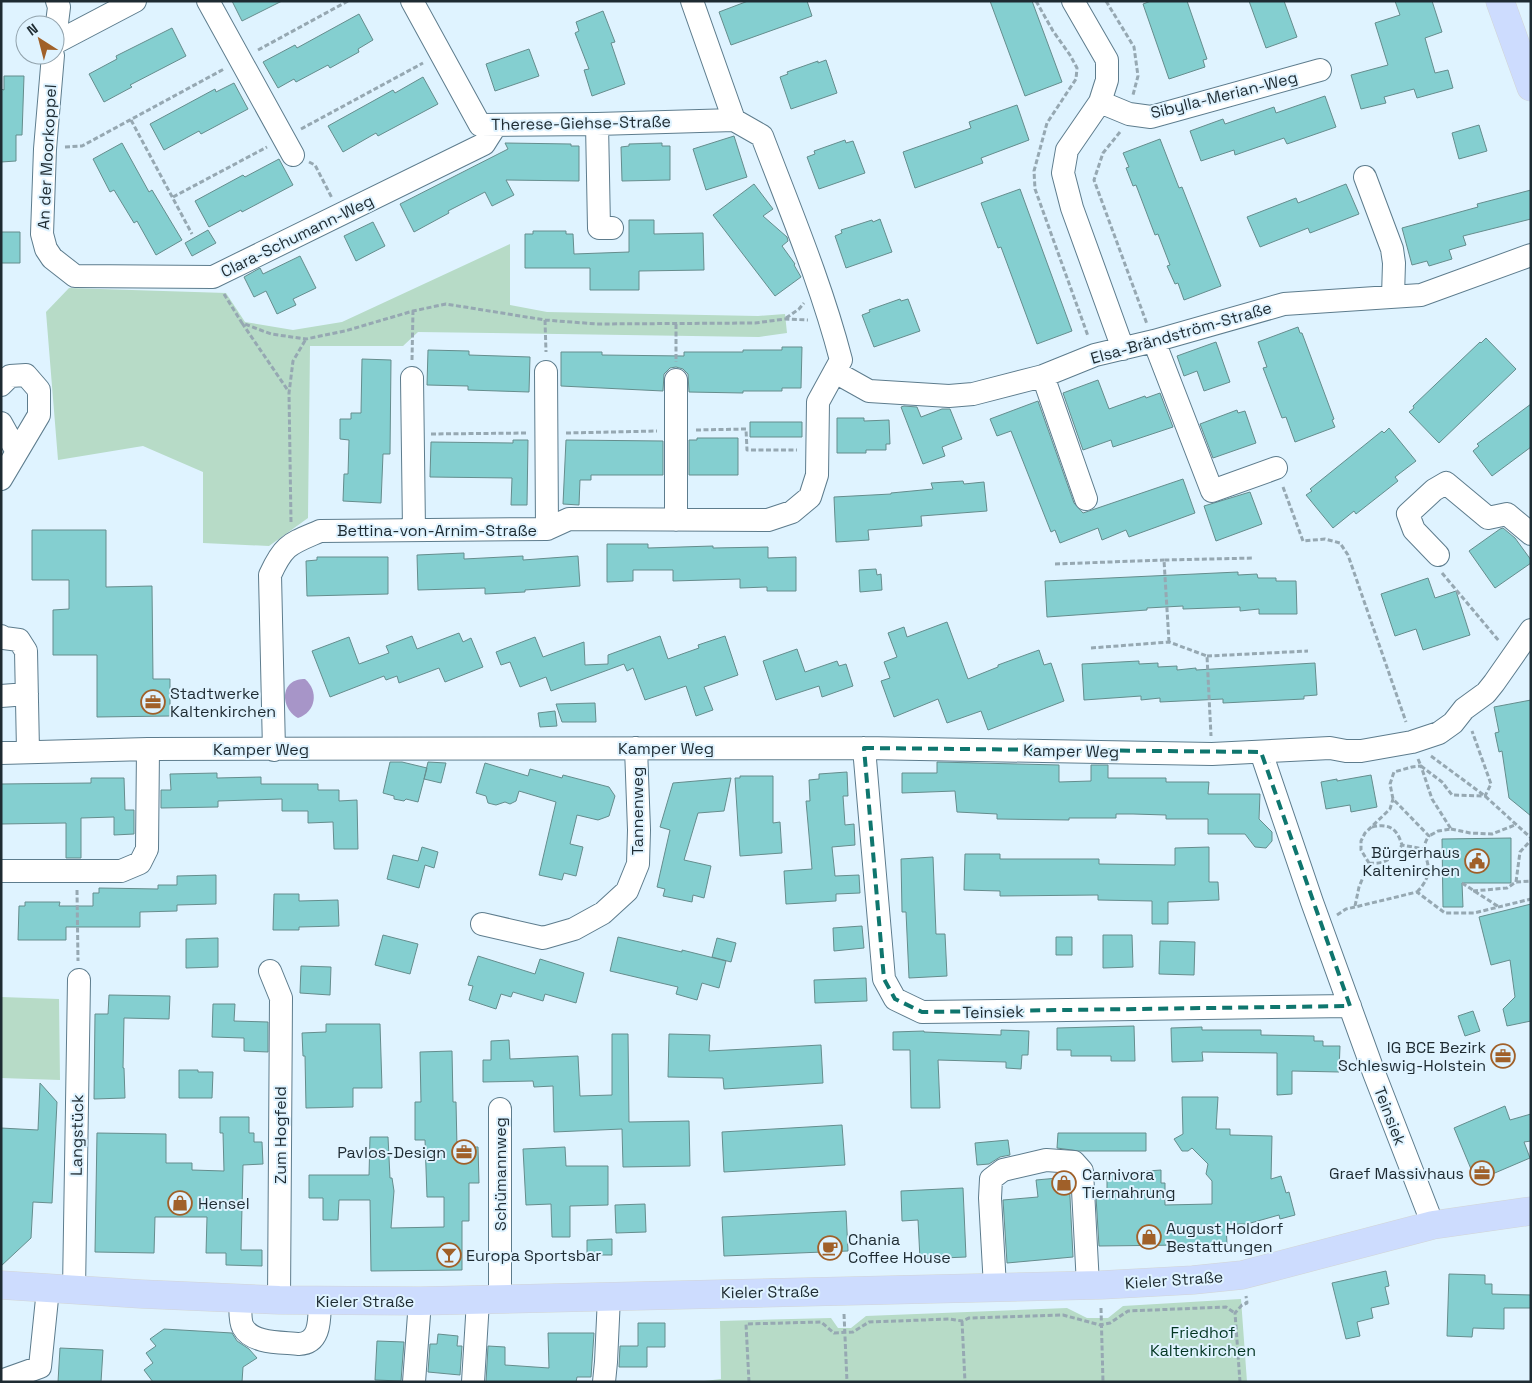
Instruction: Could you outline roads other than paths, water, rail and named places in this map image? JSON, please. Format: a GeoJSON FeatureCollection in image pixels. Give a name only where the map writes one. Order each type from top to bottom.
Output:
{"type":"FeatureCollection","features":[{"type":"Feature","properties":{"kind":"main road"},"geometry":{"type":"LineString","coordinates":[[1500,1],[1531,87]]}},
{"type":"Feature","properties":{"kind":"main road","name":"Kieler Straße"},"geometry":{"type":"LineString","coordinates":[[1,1285],[240,1299],[420,1301],[1088,1285],[1193,1280],[1242,1274],[1434,1225],[1531,1211]]}},
{"type":"Feature","properties":{"kind":"street"},"geometry":{"type":"LineString","coordinates":[[57,1],[58,15]]}},
{"type":"Feature","properties":{"kind":"street"},"geometry":{"type":"LineString","coordinates":[[65,38],[135,1]]}},
{"type":"Feature","properties":{"kind":"street"},"geometry":{"type":"LineString","coordinates":[[208,1],[288,147]]}},
{"type":"Feature","properties":{"kind":"street","name":"Therese-Giehse-Straße"},"geometry":{"type":"LineString","coordinates":[[412,1],[480,125],[734,120]]}},
{"type":"Feature","properties":{"kind":"street"},"geometry":{"type":"LineString","coordinates":[[692,1],[734,120],[762,136],[831,322],[841,360],[835,372]]}},
{"type":"Feature","properties":{"kind":"street"},"geometry":{"type":"LineString","coordinates":[[1072,1],[1106,60],[1107,80],[1100,102],[1067,150],[1063,173],[1072,208],[1123,349]]}},
{"type":"Feature","properties":{"kind":"street","name":"An der Moorkoppel"},"geometry":{"type":"LineString","coordinates":[[52,258],[46,249],[42,234],[45,149],[53,65]]}},
{"type":"Feature","properties":{"kind":"street","name":"Sibylla-Merian-Weg"},"geometry":{"type":"LineString","coordinates":[[1100,102],[1129,114],[1151,117],[1320,70]]}},
{"type":"Feature","properties":{"kind":"street"},"geometry":{"type":"LineString","coordinates":[[597,124],[599,228],[612,228]]}},
{"type":"Feature","properties":{"kind":"street","name":"Clara-Schumann-Weg"},"geometry":{"type":"LineString","coordinates":[[52,258],[75,276],[213,277],[484,144],[496,125]]}},
{"type":"Feature","properties":{"kind":"street"},"geometry":{"type":"LineString","coordinates":[[1365,177],[1392,250],[1394,263],[1392,296]]}},
{"type":"Feature","properties":{"kind":"street","name":"Elsa-Brändström-Straße"},"geometry":{"type":"LineString","coordinates":[[835,372],[869,390],[949,396],[973,394],[1044,376],[1095,356],[1284,304],[1421,295],[1531,254]]}},
{"type":"Feature","properties":{"kind":"street"},"geometry":{"type":"LineString","coordinates":[[1154,341],[1212,491],[1276,468]]}},
{"type":"Feature","properties":{"kind":"street"},"geometry":{"type":"LineString","coordinates":[[546,372],[547,529]]}},
{"type":"Feature","properties":{"kind":"street","name":"Bettina-von-Arnim-Straße"},"geometry":{"type":"LineString","coordinates":[[274,750],[270,575],[278,557],[291,543],[320,531],[547,529],[569,519],[768,520],[792,512],[810,497],[817,475],[818,402],[835,372]]}},
{"type":"Feature","properties":{"kind":"street"},"geometry":{"type":"LineString","coordinates":[[1,385],[10,376],[26,375],[39,390],[40,416],[1,479]]}},
{"type":"Feature","properties":{"kind":"street"},"geometry":{"type":"LineString","coordinates":[[1044,376],[1086,500]]}},
{"type":"Feature","properties":{"kind":"street"},"geometry":{"type":"LineString","coordinates":[[412,378],[414,530]]}},
{"type":"Feature","properties":{"kind":"street"},"geometry":{"type":"LineString","coordinates":[[676,380],[676,520]]}},
{"type":"Feature","properties":{"kind":"street"},"geometry":{"type":"LineString","coordinates":[[1,423],[17,452]]}},
{"type":"Feature","properties":{"kind":"street"},"geometry":{"type":"LineString","coordinates":[[1438,555],[1414,530],[1408,514],[1434,490],[1446,483],[1488,518],[1508,514],[1531,534]]}},
{"type":"Feature","properties":{"kind":"street","name":"Kamper Weg"},"geometry":{"type":"LineString","coordinates":[[1,753],[148,749],[636,748],[864,748],[1212,754],[1330,748],[1346,752],[1361,751],[1410,736],[1439,733],[1453,723],[1464,709],[1486,693],[1531,630]]}},
{"type":"Feature","properties":{"kind":"street"},"geometry":{"type":"LineString","coordinates":[[1,636],[19,640],[26,651],[28,751]]}},
{"type":"Feature","properties":{"kind":"street"},"geometry":{"type":"LineString","coordinates":[[1,696],[27,694]]}},
{"type":"Feature","properties":{"kind":"street","name":"Tannenweg"},"geometry":{"type":"LineString","coordinates":[[482,924],[542,938],[574,929],[603,913],[627,891],[638,864],[639,830],[636,748]]}},
{"type":"Feature","properties":{"kind":"street","name":"Teinsiek"},"geometry":{"type":"LineString","coordinates":[[864,748],[884,979],[895,999],[922,1012],[1350,1006]]}},
{"type":"Feature","properties":{"kind":"street"},"geometry":{"type":"LineString","coordinates":[[4,871],[121,871],[140,863],[147,849],[148,749]]}},
{"type":"Feature","properties":{"kind":"street","name":"Teinsiek"},"geometry":{"type":"LineString","coordinates":[[1260,752],[1387,1109],[1434,1225]]}},
{"type":"Feature","properties":{"kind":"street","name":"Zum Hogfeld"},"geometry":{"type":"LineString","coordinates":[[270,971],[281,998],[278,1300]]}},
{"type":"Feature","properties":{"kind":"street","name":"Langstück"},"geometry":{"type":"LineString","coordinates":[[40,1374],[61,1290],[79,980]]}},
{"type":"Feature","properties":{"kind":"street","name":"Schümannweg"},"geometry":{"type":"LineString","coordinates":[[473,1382],[489,1300],[500,1109]]}},
{"type":"Feature","properties":{"kind":"street"},"geometry":{"type":"LineString","coordinates":[[995,1287],[990,1198],[991,1179],[1003,1170],[1046,1160],[1074,1162],[1082,1171],[1088,1285]]}},
{"type":"Feature","properties":{"kind":"street"},"geometry":{"type":"LineString","coordinates":[[604,1382],[609,1297]]}},
{"type":"Feature","properties":{"kind":"street"},"geometry":{"type":"LineString","coordinates":[[240,1299],[242,1325],[251,1335],[257,1339],[299,1344],[305,1343],[314,1337],[318,1329],[320,1300]]}},
{"type":"Feature","properties":{"kind":"street"},"geometry":{"type":"LineString","coordinates":[[414,1382],[420,1301]]}},
{"type":"Feature","properties":{"kind":"street"},"geometry":{"type":"LineString","coordinates":[[1,1381],[40,1374]]}},
{"type":"Feature","properties":{"kind":"place","name":"Stadtwerke Kaltenkirchen"},"geometry":{"type":"Point","coordinates":[153,702]}},
{"type":"Feature","properties":{"kind":"place","name":"Bürgerhaus Kaltenirchen"},"geometry":{"type":"Point","coordinates":[1477,861]}},
{"type":"Feature","properties":{"kind":"place","name":"IG BCE Bezirk Schleswig-Holstein"},"geometry":{"type":"Point","coordinates":[1503,1056]}},
{"type":"Feature","properties":{"kind":"place","name":"Pavlos-Design"},"geometry":{"type":"Point","coordinates":[464,1152]}},
{"type":"Feature","properties":{"kind":"place","name":"Graef Massivhaus"},"geometry":{"type":"Point","coordinates":[1482,1173]}},
{"type":"Feature","properties":{"kind":"place","name":"Carnivora Tiernahrung"},"geometry":{"type":"Point","coordinates":[1064,1183]}},
{"type":"Feature","properties":{"kind":"place","name":"Hensel"},"geometry":{"type":"Point","coordinates":[180,1203]}},
{"type":"Feature","properties":{"kind":"place","name":"August Holdorf Bestattungen"},"geometry":{"type":"Point","coordinates":[1149,1237]}},
{"type":"Feature","properties":{"kind":"place","name":"Chania Coffee House"},"geometry":{"type":"Point","coordinates":[830,1248]}},
{"type":"Feature","properties":{"kind":"place","name":"Europa Sportsbar"},"geometry":{"type":"Point","coordinates":[449,1255]}},
{"type":"Feature","properties":{"kind":"park label","name":"Friedhof Kaltenkirchen"},"geometry":{"type":"Point","coordinates":[1203,1341]}}]}
